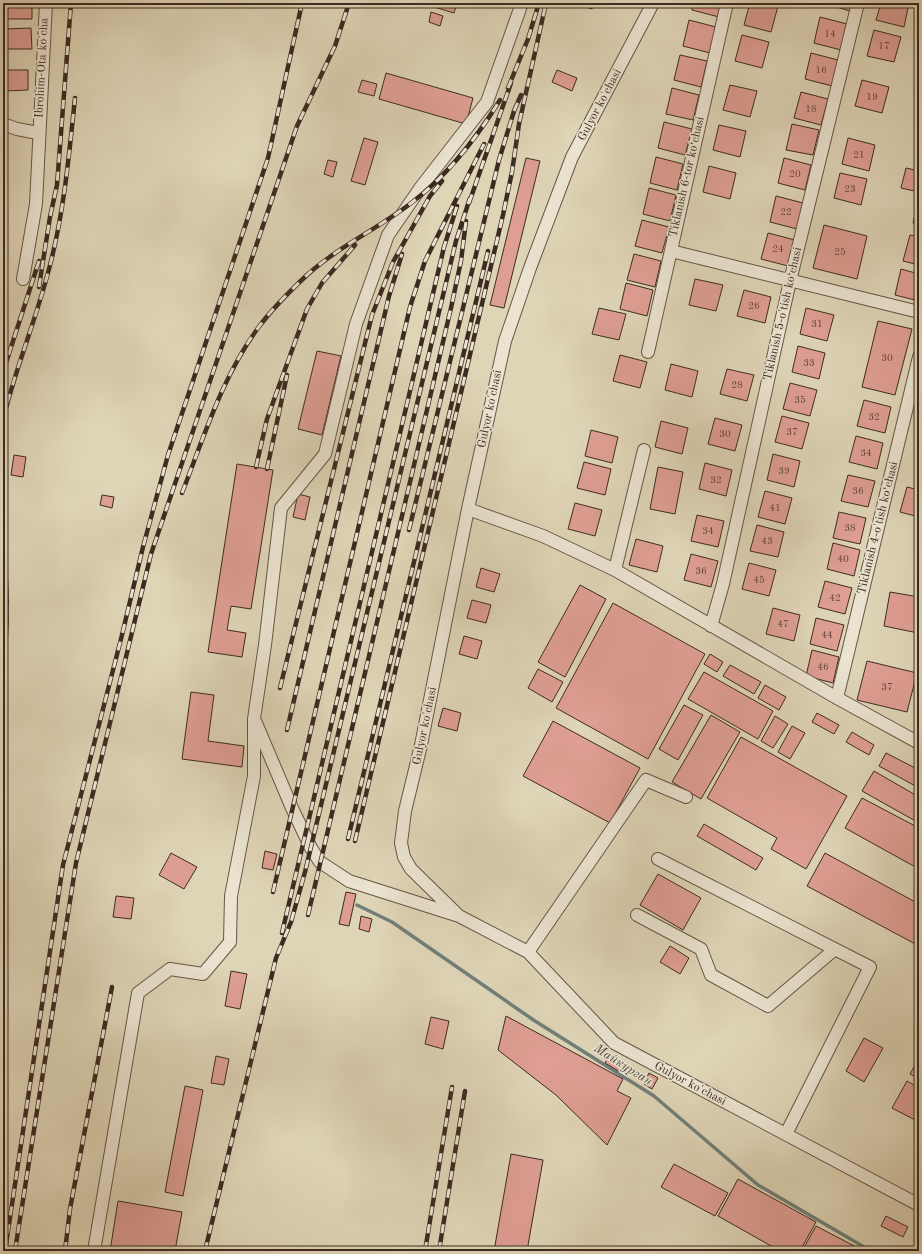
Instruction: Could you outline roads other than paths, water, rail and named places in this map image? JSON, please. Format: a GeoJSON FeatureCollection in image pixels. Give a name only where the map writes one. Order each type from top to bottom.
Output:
{"type":"FeatureCollection","features":[{"type":"Feature","properties":{"kind":"street","name":"Ibrohim-Ota ko'cha"},"geometry":{"type":"LineString","coordinates":[[23,279],[36,204],[38,133],[46,3]]}},
{"type":"Feature","properties":{"kind":"street"},"geometry":{"type":"LineString","coordinates":[[94,1251],[138,993],[170,969],[203,974],[230,942],[231,896],[254,776],[254,719],[265,646],[281,508],[325,454],[356,324],[388,235],[421,187],[487,102],[522,3]]}},
{"type":"Feature","properties":{"kind":"street","name":"Gulyor ko'chasi"},"geometry":{"type":"LineString","coordinates":[[653,3],[572,157],[530,268],[505,341],[468,509],[424,729],[405,811],[400,843],[404,857],[411,869],[459,916],[528,952],[614,1043],[919,1205]]}},
{"type":"Feature","properties":{"kind":"street","name":"Tiklanish 6-tor ko‘chasi"},"geometry":{"type":"LineString","coordinates":[[648,352],[727,3]]}},
{"type":"Feature","properties":{"kind":"street","name":"Tiklanish 5-o'tish ko‘chasi"},"geometry":{"type":"LineString","coordinates":[[711,626],[723,584],[790,281],[858,3]]}},
{"type":"Feature","properties":{"kind":"street","name":"Ibrohim-Ota ko'cha"},"geometry":{"type":"LineString","coordinates":[[3,124],[17,129],[38,133]]}},
{"type":"Feature","properties":{"kind":"street"},"geometry":{"type":"LineString","coordinates":[[670,251],[919,312]]}},
{"type":"Feature","properties":{"kind":"street","name":"Tiklanish 4-o'tish ko‘chasi"},"geometry":{"type":"LineString","coordinates":[[837,698],[919,357]]}},
{"type":"Feature","properties":{"kind":"street"},"geometry":{"type":"LineString","coordinates":[[615,570],[644,450]]}},
{"type":"Feature","properties":{"kind":"street"},"geometry":{"type":"LineString","coordinates":[[468,509],[543,536],[615,570],[837,698],[919,743]]}},
{"type":"Feature","properties":{"kind":"street"},"geometry":{"type":"LineString","coordinates":[[254,719],[292,808],[311,848],[320,862],[350,882],[459,916]]}},
{"type":"Feature","properties":{"kind":"street"},"geometry":{"type":"LineString","coordinates":[[528,952],[646,780],[686,797]]}},
{"type":"Feature","properties":{"kind":"street"},"geometry":{"type":"LineString","coordinates":[[658,859],[870,967],[786,1134]]}},
{"type":"Feature","properties":{"kind":"street"},"geometry":{"type":"LineString","coordinates":[[637,915],[702,949],[711,975],[768,1006],[835,949]]}},
{"type":"Feature","properties":{"kind":"waterway","name":"Майкурган"},"geometry":{"type":"LineString","coordinates":[[357,905],[392,922],[535,1021],[654,1096],[758,1185],[871,1251]]}},
{"type":"Feature","properties":{"kind":"railway"},"geometry":{"type":"LineString","coordinates":[[39,287],[50,217],[57,185],[71,3]]}},
{"type":"Feature","properties":{"kind":"railway"},"geometry":{"type":"LineString","coordinates":[[5,1251],[63,865],[143,547],[168,455],[268,158],[302,3]]}},
{"type":"Feature","properties":{"kind":"railway"},"geometry":{"type":"LineString","coordinates":[[15,1251],[76,863],[151,554],[297,126],[335,46],[349,3]]}},
{"type":"Feature","properties":{"kind":"railway"},"geometry":{"type":"LineString","coordinates":[[508,88],[528,39],[539,3]]}},
{"type":"Feature","properties":{"kind":"railway"},"geometry":{"type":"LineString","coordinates":[[355,841],[503,215],[512,172],[519,124],[546,3]]}},
{"type":"Feature","properties":{"kind":"railway"},"geometry":{"type":"LineString","coordinates":[[469,203],[511,83]]}},
{"type":"Feature","properties":{"kind":"railway"},"geometry":{"type":"LineString","coordinates":[[409,530],[499,160],[514,111],[521,95]]}},
{"type":"Feature","properties":{"kind":"railway"},"geometry":{"type":"LineString","coordinates":[[3,420],[13,382],[44,288],[59,227],[71,141],[75,98]]}},
{"type":"Feature","properties":{"kind":"railway"},"geometry":{"type":"LineString","coordinates":[[182,493],[206,429],[224,387],[245,347],[263,321],[275,307],[319,265],[397,213],[424,193],[471,143],[500,100]]}},
{"type":"Feature","properties":{"kind":"railway"},"geometry":{"type":"LineString","coordinates":[[273,892],[410,307],[425,261],[484,144]]}},
{"type":"Feature","properties":{"kind":"railway"},"geometry":{"type":"LineString","coordinates":[[280,688],[372,315],[393,262],[430,196],[442,181]]}},
{"type":"Feature","properties":{"kind":"railway"},"geometry":{"type":"LineString","coordinates":[[205,1251],[276,958],[291,922],[305,872],[456,241],[470,198]]}},
{"type":"Feature","properties":{"kind":"railway"},"geometry":{"type":"LineString","coordinates":[[282,933],[444,247],[457,206]]}},
{"type":"Feature","properties":{"kind":"railway"},"geometry":{"type":"LineString","coordinates":[[308,915],[451,308],[461,261],[466,221]]}},
{"type":"Feature","properties":{"kind":"railway"},"geometry":{"type":"LineString","coordinates":[[256,467],[267,419],[307,309],[322,283],[355,245]]}},
{"type":"Feature","properties":{"kind":"railway"},"geometry":{"type":"LineString","coordinates":[[348,839],[488,251]]}},
{"type":"Feature","properties":{"kind":"railway"},"geometry":{"type":"LineString","coordinates":[[287,730],[389,296],[402,254]]}},
{"type":"Feature","properties":{"kind":"railway"},"geometry":{"type":"LineString","coordinates":[[3,372],[39,261]]}},
{"type":"Feature","properties":{"kind":"railway"},"geometry":{"type":"LineString","coordinates":[[267,469],[287,375]]}},
{"type":"Feature","properties":{"kind":"railway"},"geometry":{"type":"LineString","coordinates":[[3,552],[7,612],[3,673]]}},
{"type":"Feature","properties":{"kind":"railway"},"geometry":{"type":"LineString","coordinates":[[65,1251],[70,1209],[112,987]]}},
{"type":"Feature","properties":{"kind":"railway"},"geometry":{"type":"LineString","coordinates":[[425,1251],[452,1087]]}},
{"type":"Feature","properties":{"kind":"railway"},"geometry":{"type":"LineString","coordinates":[[439,1251],[465,1091]]}}]}
